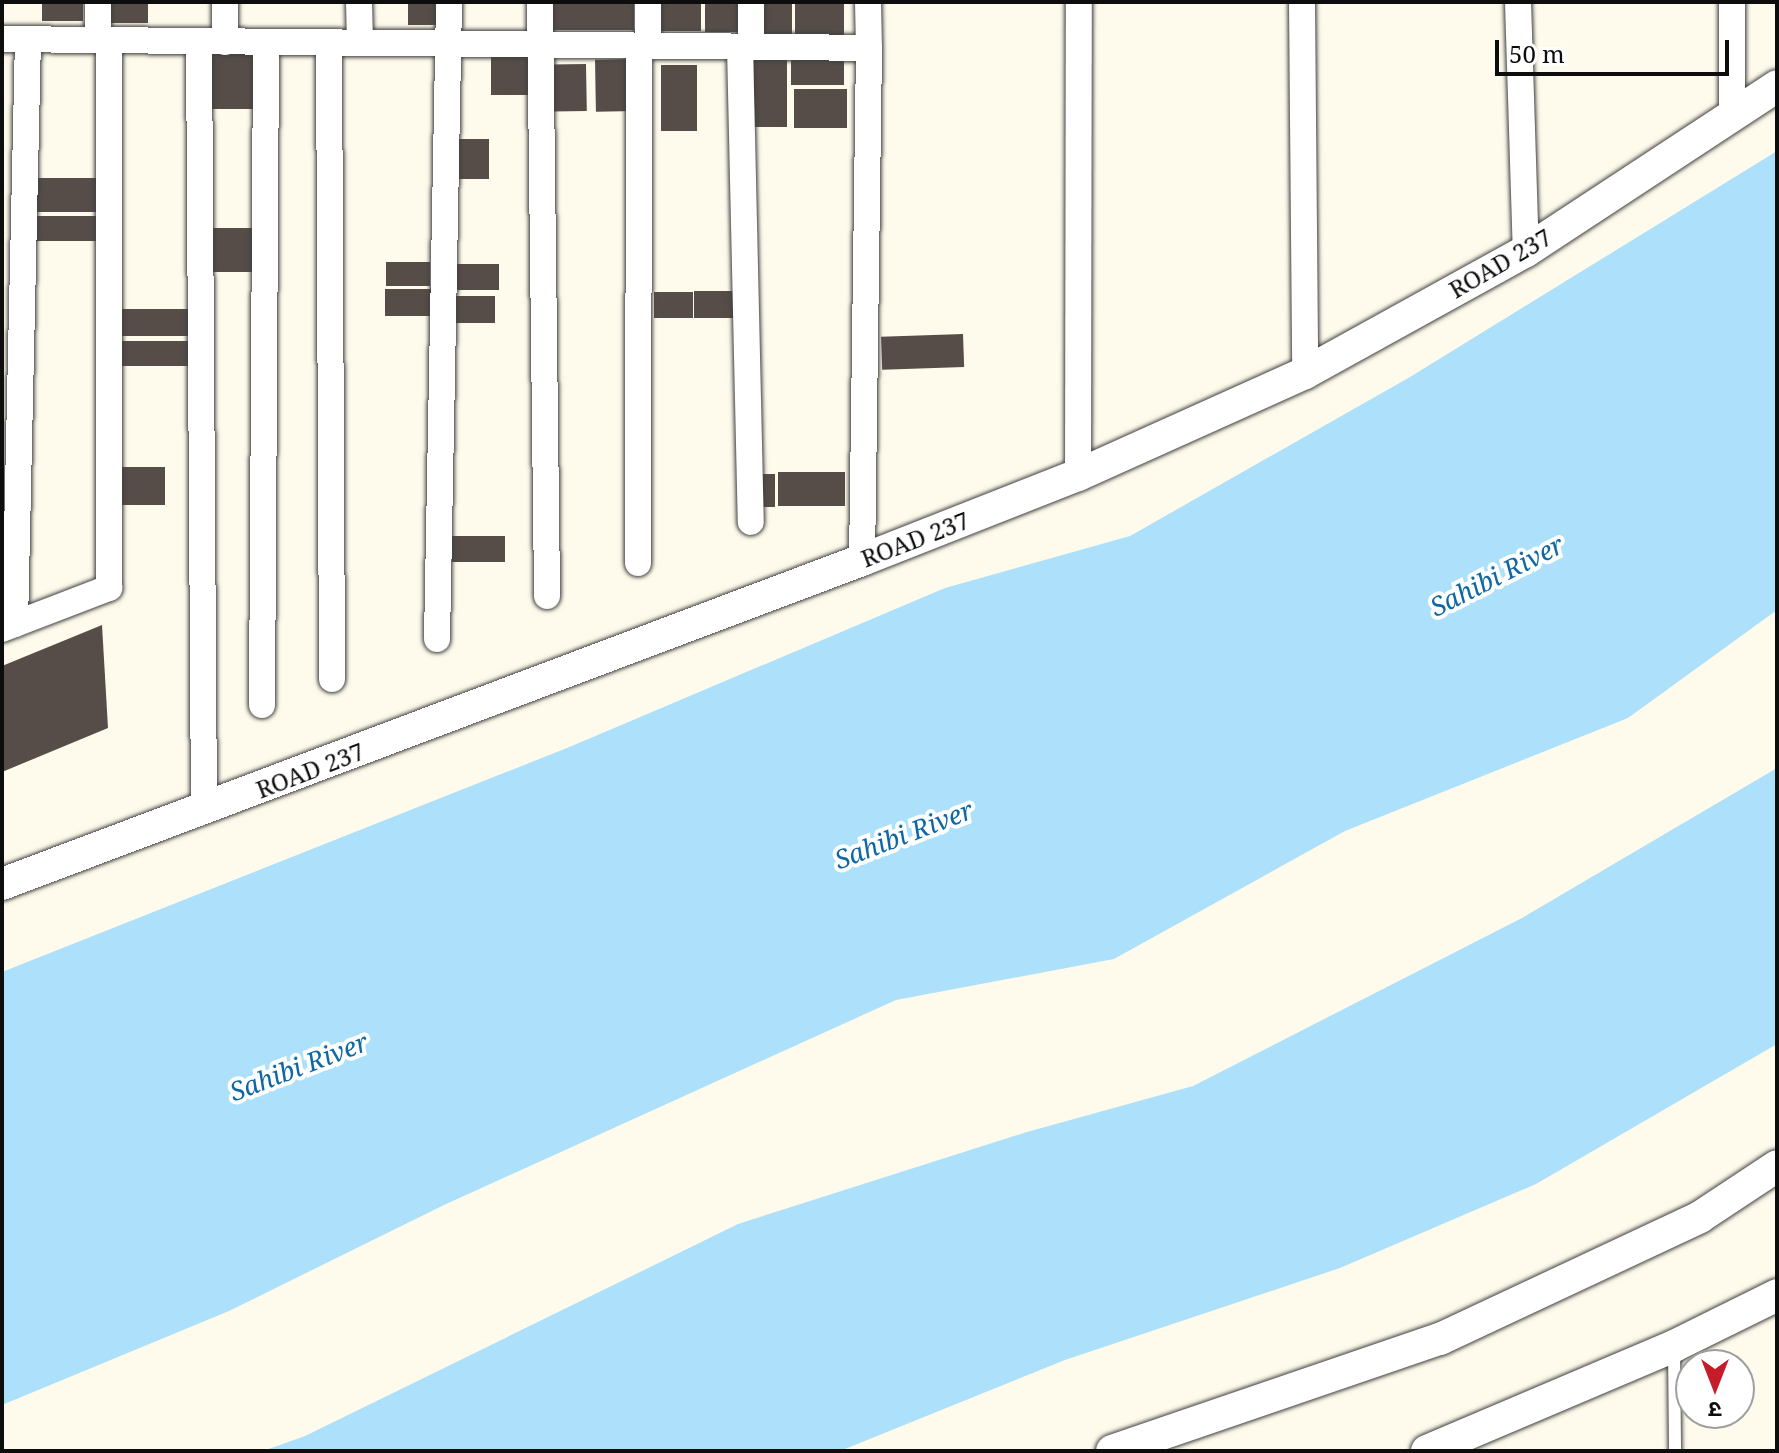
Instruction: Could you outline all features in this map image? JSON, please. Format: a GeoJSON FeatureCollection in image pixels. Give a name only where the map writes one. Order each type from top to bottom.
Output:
{"type":"FeatureCollection","features":[{"type":"Feature","properties":{"kind":"street"},"geometry":{"type":"LineString","coordinates":[[98,2],[104,40],[109,588],[9,626],[15,39],[104,40],[212,41],[266,43],[449,44],[540,47],[869,48]]}},
{"type":"Feature","properties":{"kind":"street"},"geometry":{"type":"LineString","coordinates":[[204,810],[212,41],[225,2]]}},
{"type":"Feature","properties":{"kind":"street"},"geometry":{"type":"LineString","coordinates":[[359,2],[360,43]]}},
{"type":"Feature","properties":{"kind":"street"},"geometry":{"type":"LineString","coordinates":[[437,639],[449,2]]}},
{"type":"Feature","properties":{"kind":"street"},"geometry":{"type":"LineString","coordinates":[[540,2],[547,596]]}},
{"type":"Feature","properties":{"kind":"street"},"geometry":{"type":"LineString","coordinates":[[638,563],[644,47],[648,2]]}},
{"type":"Feature","properties":{"kind":"street"},"geometry":{"type":"LineString","coordinates":[[751,2],[745,47],[751,522]]}},
{"type":"Feature","properties":{"kind":"street"},"geometry":{"type":"LineString","coordinates":[[862,560],[868,2]]}},
{"type":"Feature","properties":{"kind":"street"},"geometry":{"type":"LineString","coordinates":[[1078,475],[1079,2]]}},
{"type":"Feature","properties":{"kind":"street"},"geometry":{"type":"LineString","coordinates":[[1302,2],[1305,373]]}},
{"type":"Feature","properties":{"kind":"street"},"geometry":{"type":"LineString","coordinates":[[1518,2],[1526,251]]}},
{"type":"Feature","properties":{"kind":"street"},"geometry":{"type":"LineString","coordinates":[[1732,2],[1732,117]]}},
{"type":"Feature","properties":{"kind":"street"},"geometry":{"type":"LineString","coordinates":[[262,705],[266,43]]}},
{"type":"Feature","properties":{"kind":"street"},"geometry":{"type":"LineString","coordinates":[[329,43],[332,679]]}},
{"type":"Feature","properties":{"kind":"street","name":"ROAD 237"},"geometry":{"type":"LineString","coordinates":[[2,884],[862,560],[1078,475],[1305,373],[1526,251],[1777,86]]}},
{"type":"Feature","properties":{"kind":"street"},"geometry":{"type":"LineString","coordinates":[[1112,1451],[1440,1339],[1700,1217],[1777,1166]]}},
{"type":"Feature","properties":{"kind":"street"},"geometry":{"type":"LineString","coordinates":[[1427,1451],[1674,1346],[1777,1295]]}},
{"type":"Feature","properties":{"kind":"lane"},"geometry":{"type":"LineString","coordinates":[[1674,1346],[1675,1451]]}},
{"type":"Feature","properties":{"kind":"water","name":"Sahibi River"},"geometry":{"type":"Polygon","coordinates":[[[1777,151],[1777,610],[1628,718],[1345,831],[1114,959],[896,1000],[444,1205],[229,1311],[2,1405],[2,972],[567,748],[945,588],[1130,536],[1410,377],[1777,151]]]}},
{"type":"Feature","properties":{"kind":"water"},"geometry":{"type":"Polygon","coordinates":[[[1777,768],[1777,1044],[1536,1184],[1340,1268],[1065,1360],[840,1451],[263,1451],[305,1436],[738,1224],[1027,1132],[1193,1086],[1522,918],[1777,768]]]}},
{"type":"Feature","properties":{"kind":"building"},"geometry":{"type":"Polygon","coordinates":[[[42,2],[83,2],[83,21],[42,21],[42,2]]]}},
{"type":"Feature","properties":{"kind":"building"},"geometry":{"type":"Polygon","coordinates":[[[109,2],[148,2],[148,23],[109,23],[109,2]]]}},
{"type":"Feature","properties":{"kind":"building"},"geometry":{"type":"Polygon","coordinates":[[[408,2],[443,2],[443,25],[408,25],[408,2]]]}},
{"type":"Feature","properties":{"kind":"building"},"geometry":{"type":"Polygon","coordinates":[[[543,2],[634,2],[634,30],[543,30],[543,2]]]}},
{"type":"Feature","properties":{"kind":"building"},"geometry":{"type":"Polygon","coordinates":[[[660,2],[701,2],[701,31],[660,31],[660,2]]]}},
{"type":"Feature","properties":{"kind":"building"},"geometry":{"type":"Polygon","coordinates":[[[705,2],[748,2],[748,32],[705,32],[705,2]]]}},
{"type":"Feature","properties":{"kind":"building"},"geometry":{"type":"Polygon","coordinates":[[[752,2],[792,2],[792,38],[752,38],[752,2]]]}},
{"type":"Feature","properties":{"kind":"building"},"geometry":{"type":"Polygon","coordinates":[[[795,2],[844,2],[844,37],[795,37],[795,2]]]}},
{"type":"Feature","properties":{"kind":"building"},"geometry":{"type":"Polygon","coordinates":[[[491,53],[535,53],[535,95],[491,95],[491,53]]]}},
{"type":"Feature","properties":{"kind":"building"},"geometry":{"type":"Polygon","coordinates":[[[211,54],[259,54],[259,109],[211,109],[211,54]]]}},
{"type":"Feature","properties":{"kind":"building"},"geometry":{"type":"Polygon","coordinates":[[[635,59],[636,111],[596,112],[595,60],[635,59]]]}},
{"type":"Feature","properties":{"kind":"building"},"geometry":{"type":"Polygon","coordinates":[[[791,59],[844,59],[844,85],[791,85],[791,59]]]}},
{"type":"Feature","properties":{"kind":"building"},"geometry":{"type":"Polygon","coordinates":[[[754,60],[787,60],[787,127],[754,127],[754,60]]]}},
{"type":"Feature","properties":{"kind":"building"},"geometry":{"type":"Polygon","coordinates":[[[586,64],[587,111],[552,112],[551,65],[586,64]]]}},
{"type":"Feature","properties":{"kind":"building"},"geometry":{"type":"Polygon","coordinates":[[[661,65],[697,65],[697,131],[661,131],[661,65]]]}},
{"type":"Feature","properties":{"kind":"building"},"geometry":{"type":"Polygon","coordinates":[[[794,89],[847,89],[847,128],[794,128],[794,89]]]}},
{"type":"Feature","properties":{"kind":"building"},"geometry":{"type":"Polygon","coordinates":[[[453,139],[489,139],[489,179],[453,179],[453,139]]]}},
{"type":"Feature","properties":{"kind":"building"},"geometry":{"type":"Polygon","coordinates":[[[35,178],[107,178],[107,212],[35,212],[35,178]]]}},
{"type":"Feature","properties":{"kind":"building"},"geometry":{"type":"Polygon","coordinates":[[[31,216],[105,216],[105,241],[31,241],[31,216]]]}},
{"type":"Feature","properties":{"kind":"building"},"geometry":{"type":"Polygon","coordinates":[[[206,228],[259,228],[259,272],[206,272],[206,228]]]}},
{"type":"Feature","properties":{"kind":"building"},"geometry":{"type":"Polygon","coordinates":[[[386,262],[430,262],[430,286],[386,286],[386,262]]]}},
{"type":"Feature","properties":{"kind":"building"},"geometry":{"type":"Polygon","coordinates":[[[451,264],[499,264],[499,290],[451,290],[451,264]]]}},
{"type":"Feature","properties":{"kind":"building"},"geometry":{"type":"Polygon","coordinates":[[[385,289],[431,289],[431,316],[385,316],[385,289]]]}},
{"type":"Feature","properties":{"kind":"building"},"geometry":{"type":"Polygon","coordinates":[[[694,291],[740,291],[740,318],[694,318],[694,291]]]}},
{"type":"Feature","properties":{"kind":"building"},"geometry":{"type":"Polygon","coordinates":[[[654,292],[693,292],[693,318],[654,318],[654,292]]]}},
{"type":"Feature","properties":{"kind":"building"},"geometry":{"type":"Polygon","coordinates":[[[447,296],[495,296],[495,323],[447,323],[447,296]]]}},
{"type":"Feature","properties":{"kind":"building"},"geometry":{"type":"Polygon","coordinates":[[[110,309],[188,309],[188,336],[110,336],[110,309]]]}},
{"type":"Feature","properties":{"kind":"building"},"geometry":{"type":"Polygon","coordinates":[[[963,334],[964,367],[882,370],[881,337],[963,334]]]}},
{"type":"Feature","properties":{"kind":"building"},"geometry":{"type":"Polygon","coordinates":[[[111,341],[188,341],[188,366],[111,366],[111,341]]]}},
{"type":"Feature","properties":{"kind":"building"},"geometry":{"type":"Polygon","coordinates":[[[122,467],[165,467],[165,505],[122,505],[122,467]]]}},
{"type":"Feature","properties":{"kind":"building"},"geometry":{"type":"Polygon","coordinates":[[[778,472],[845,472],[845,506],[778,506],[778,472]]]}},
{"type":"Feature","properties":{"kind":"building"},"geometry":{"type":"Polygon","coordinates":[[[752,474],[775,474],[775,507],[752,507],[752,474]]]}},
{"type":"Feature","properties":{"kind":"building"},"geometry":{"type":"Polygon","coordinates":[[[452,536],[505,536],[505,562],[452,562],[452,536]]]}},
{"type":"Feature","properties":{"kind":"building"},"geometry":{"type":"Polygon","coordinates":[[[102,625],[108,728],[2,772],[2,666],[102,625]]]}}]}
